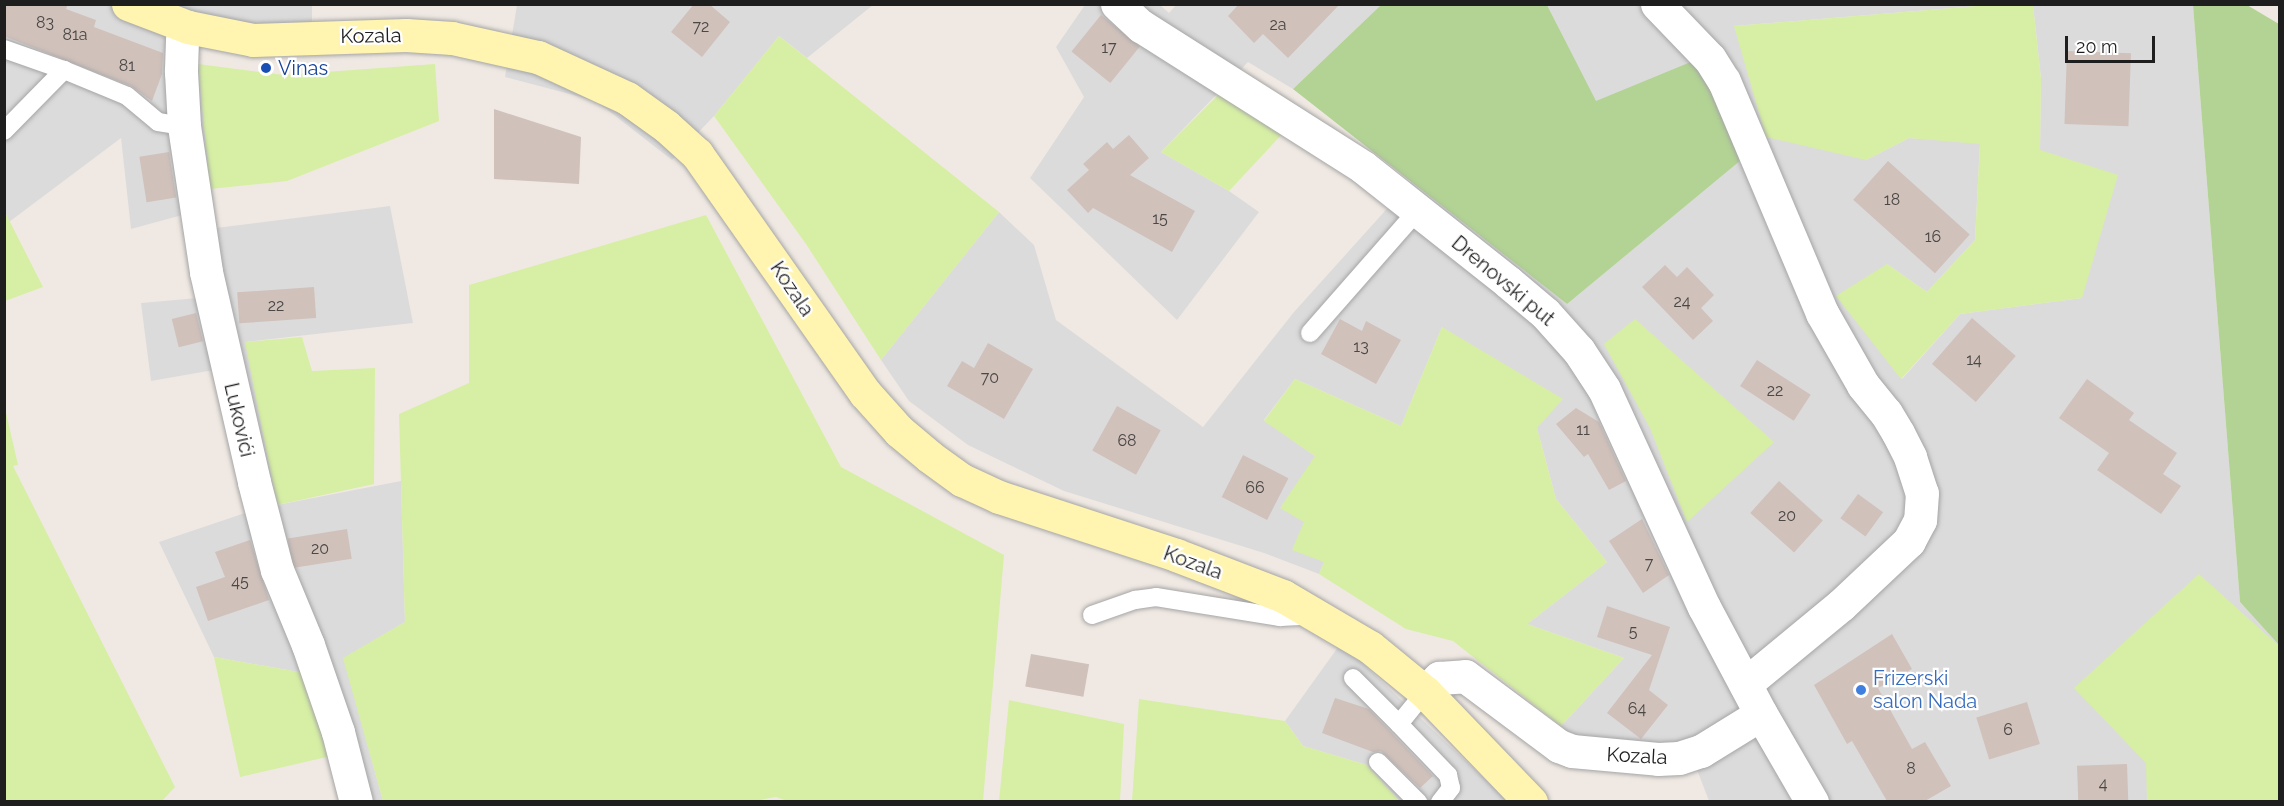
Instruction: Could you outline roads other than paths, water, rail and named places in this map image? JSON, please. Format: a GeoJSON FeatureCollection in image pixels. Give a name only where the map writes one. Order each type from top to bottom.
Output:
{"type":"FeatureCollection","features":[{"type":"Feature","properties":{"kind":"main road","name":"Kozala"},"geometry":{"type":"LineString","coordinates":[[128,4],[188,27],[253,40],[406,35],[452,38],[538,57],[627,98],[666,126],[697,154],[865,393],[899,431],[930,457],[962,480],[999,497],[1176,555],[1283,596],[1310,611],[1370,647],[1425,692],[1531,801]]}},
{"type":"Feature","properties":{"kind":"street","name":"Drenovski put"},"geometry":{"type":"LineString","coordinates":[[1116,4],[1151,32],[1363,167],[1545,313],[1579,351],[1604,389],[1704,607],[1761,714],[1812,801]]}},
{"type":"Feature","properties":{"kind":"street"},"geometry":{"type":"LineString","coordinates":[[1656,4],[1710,59],[1724,81],[1822,314],[1863,385],[1886,413],[1898,433],[1910,457],[1922,493],[1920,520],[1909,542],[1841,605],[1745,684]]}},
{"type":"Feature","properties":{"kind":"street","name":"Lukovići"},"geometry":{"type":"LineString","coordinates":[[188,27],[182,40],[180,72],[184,126],[206,272],[254,482],[277,570],[308,645],[338,732],[356,801]]}},
{"type":"Feature","properties":{"kind":"street","name":"Kozala"},"geometry":{"type":"LineString","coordinates":[[1425,692],[1439,678],[1465,676],[1558,746],[1572,751],[1658,759],[1679,758],[1701,751],[1761,714]]}},
{"type":"Feature","properties":{"kind":"lane"},"geometry":{"type":"LineString","coordinates":[[4,49],[127,96],[158,122],[184,126]]}},
{"type":"Feature","properties":{"kind":"lane"},"geometry":{"type":"LineString","coordinates":[[4,131],[64,70]]}},
{"type":"Feature","properties":{"kind":"lane"},"geometry":{"type":"LineString","coordinates":[[1310,333],[1418,210]]}},
{"type":"Feature","properties":{"kind":"lane"},"geometry":{"type":"LineString","coordinates":[[1092,615],[1135,600],[1156,597],[1280,617],[1300,616],[1310,611]]}},
{"type":"Feature","properties":{"kind":"lane"},"geometry":{"type":"LineString","coordinates":[[1353,678],[1448,775],[1451,788],[1440,801]]}},
{"type":"Feature","properties":{"kind":"lane"},"geometry":{"type":"LineString","coordinates":[[1399,724],[1425,692]]}},
{"type":"Feature","properties":{"kind":"lane"},"geometry":{"type":"LineString","coordinates":[[1378,762],[1418,801]]}},
{"type":"Feature","properties":{"kind":"place","name":"Vinas"},"geometry":{"type":"Point","coordinates":[266,68]}},
{"type":"Feature","properties":{"kind":"place","name":"Frizerski salon Nada"},"geometry":{"type":"Point","coordinates":[1861,690]}}]}
